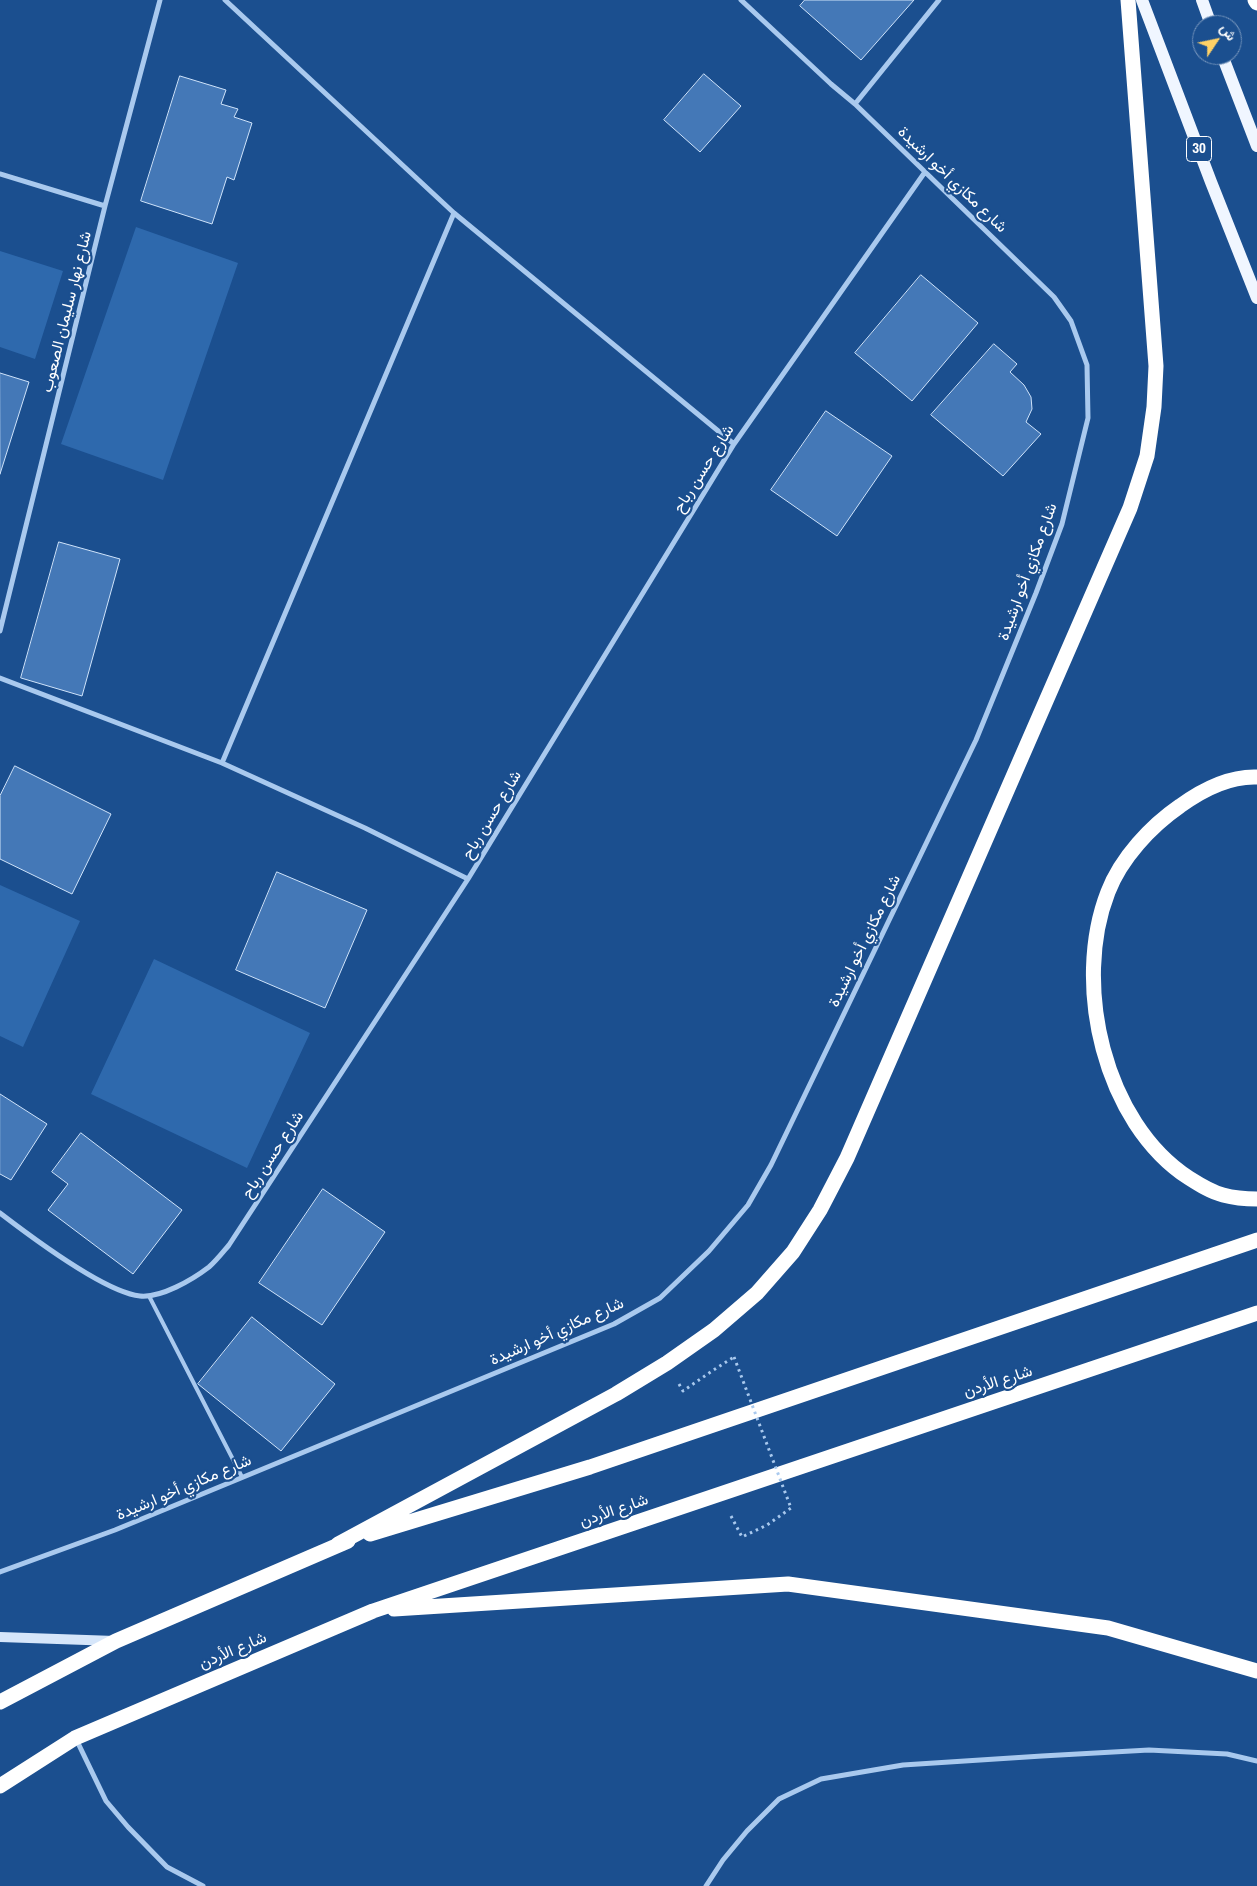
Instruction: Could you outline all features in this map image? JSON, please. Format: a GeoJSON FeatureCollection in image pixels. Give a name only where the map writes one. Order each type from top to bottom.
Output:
{"type":"FeatureCollection","features":[{"type":"Feature","properties":{"kind":"highway"},"geometry":{"type":"LineString","coordinates":[[0,1702],[116,1641],[338,1544],[616,1394],[714,1330],[757,1293],[793,1252],[825,1201],[891,1059],[1130,508],[1147,456],[1154,407],[1156,366],[1128,0]]}},
{"type":"Feature","properties":{"kind":"highway"},"geometry":{"type":"LineString","coordinates":[[1257,777],[1233,780],[1217,785],[1187,800],[1161,819],[1138,844],[1114,878],[1107,892],[1098,928],[1093,963],[1095,1008],[1105,1051],[1123,1104],[1139,1131],[1160,1156],[1204,1188],[1223,1195],[1257,1199]]}},
{"type":"Feature","properties":{"kind":"highway"},"geometry":{"type":"LineString","coordinates":[[338,1544],[590,1467],[1257,1240]]}},
{"type":"Feature","properties":{"kind":"highway","name":"شارع الأردن"},"geometry":{"type":"LineString","coordinates":[[0,1786],[75,1738],[372,1610],[1257,1313]]}},
{"type":"Feature","properties":{"kind":"highway"},"geometry":{"type":"LineString","coordinates":[[372,1610],[788,1584],[1108,1628],[1257,1671]]}},
{"type":"Feature","properties":{"kind":"main road","name":"30"},"geometry":{"type":"LineString","coordinates":[[1142,0],[1257,298]]}},
{"type":"Feature","properties":{"kind":"main road"},"geometry":{"type":"LineString","coordinates":[[1202,0],[1207,15]]}},
{"type":"Feature","properties":{"kind":"main road"},"geometry":{"type":"LineString","coordinates":[[1226,65],[1257,146]]}},
{"type":"Feature","properties":{"kind":"street","name":"شارع نهار سليمان الصعوب"},"geometry":{"type":"LineString","coordinates":[[0,631],[106,206],[160,0]]}},
{"type":"Feature","properties":{"kind":"street"},"geometry":{"type":"LineString","coordinates":[[225,0],[454,214],[734,444]]}},
{"type":"Feature","properties":{"kind":"street","name":"شارع مكازي أخو ارشيدة"},"geometry":{"type":"LineString","coordinates":[[0,1572],[115,1530],[614,1324],[660,1298],[709,1251],[748,1205],[771,1165],[976,740],[1062,524],[1088,418],[1087,365],[1071,321],[1054,297],[855,104],[741,0]]}},
{"type":"Feature","properties":{"kind":"street"},"geometry":{"type":"LineString","coordinates":[[855,104],[939,0]]}},
{"type":"Feature","properties":{"kind":"street","name":"شارع حسن رباح"},"geometry":{"type":"LineString","coordinates":[[0,1213],[81,1270],[118,1290],[139,1296],[149,1296],[168,1291],[210,1267],[229,1245],[468,879],[734,444],[925,172]]}},
{"type":"Feature","properties":{"kind":"street"},"geometry":{"type":"LineString","coordinates":[[0,174],[106,206]]}},
{"type":"Feature","properties":{"kind":"street"},"geometry":{"type":"LineString","coordinates":[[222,763],[454,214]]}},
{"type":"Feature","properties":{"kind":"street"},"geometry":{"type":"LineString","coordinates":[[0,678],[222,763],[365,828],[468,879]]}},
{"type":"Feature","properties":{"kind":"street"},"geometry":{"type":"LineString","coordinates":[[0,1637],[116,1641]]}},
{"type":"Feature","properties":{"kind":"street"},"geometry":{"type":"LineString","coordinates":[[75,1738],[106,1801],[128,1827],[167,1867],[203,1886]]}},
{"type":"Feature","properties":{"kind":"street"},"geometry":{"type":"LineString","coordinates":[[706,1886],[723,1860],[747,1831],[779,1799],[821,1779],[903,1765],[1139,1751],[1227,1754],[1257,1761]]}},
{"type":"Feature","properties":{"kind":"lane"},"geometry":{"type":"LineString","coordinates":[[149,1296],[242,1477]]}},
{"type":"Feature","properties":{"kind":"path"},"geometry":{"type":"LineString","coordinates":[[712,1370],[734,1357],[792,1508],[768,1525],[742,1538],[719,1494]]}},
{"type":"Feature","properties":{"kind":"shaded area"},"geometry":{"type":"Polygon","coordinates":[[[136,227],[238,263],[163,480],[61,444],[136,227]]]}},
{"type":"Feature","properties":{"kind":"shaded area"},"geometry":{"type":"Polygon","coordinates":[[[0,251],[63,271],[35,359],[0,347],[0,251]]]}},
{"type":"Feature","properties":{"kind":"shaded area"},"geometry":{"type":"Polygon","coordinates":[[[0,885],[80,921],[23,1047],[0,1036],[0,885]]]}},
{"type":"Feature","properties":{"kind":"shaded area"},"geometry":{"type":"Polygon","coordinates":[[[154,959],[310,1033],[247,1168],[91,1094],[154,959]]]}},
{"type":"Feature","properties":{"kind":"building"},"geometry":{"type":"Polygon","coordinates":[[[805,0],[914,0],[861,60],[800,6],[805,0]]]}},
{"type":"Feature","properties":{"kind":"building"},"geometry":{"type":"Polygon","coordinates":[[[704,74],[741,106],[700,152],[664,120],[704,74]]]}},
{"type":"Feature","properties":{"kind":"building"},"geometry":{"type":"Polygon","coordinates":[[[180,76],[226,90],[221,104],[238,109],[234,117],[252,123],[234,180],[227,177],[212,224],[141,201],[180,76]]]}},
{"type":"Feature","properties":{"kind":"building"},"geometry":{"type":"Polygon","coordinates":[[[921,275],[978,323],[912,401],[855,353],[921,275]]]}},
{"type":"Feature","properties":{"kind":"building"},"geometry":{"type":"Polygon","coordinates":[[[994,344],[1017,364],[1010,372],[1024,385],[1031,397],[1032,409],[1026,422],[1041,434],[1003,476],[931,415],[994,344]]]}},
{"type":"Feature","properties":{"kind":"building"},"geometry":{"type":"Polygon","coordinates":[[[0,373],[29,382],[0,474],[0,373]]]}},
{"type":"Feature","properties":{"kind":"building"},"geometry":{"type":"Polygon","coordinates":[[[826,411],[892,456],[837,536],[771,490],[826,411]]]}},
{"type":"Feature","properties":{"kind":"building"},"geometry":{"type":"Polygon","coordinates":[[[59,542],[120,559],[82,696],[21,678],[59,542]]]}},
{"type":"Feature","properties":{"kind":"building"},"geometry":{"type":"Polygon","coordinates":[[[15,766],[111,814],[72,894],[0,859],[0,796],[15,766]]]}},
{"type":"Feature","properties":{"kind":"building"},"geometry":{"type":"Polygon","coordinates":[[[277,872],[367,910],[325,1008],[236,970],[277,872]]]}},
{"type":"Feature","properties":{"kind":"building"},"geometry":{"type":"Polygon","coordinates":[[[0,1094],[47,1124],[11,1180],[0,1174],[0,1094]]]}},
{"type":"Feature","properties":{"kind":"building"},"geometry":{"type":"Polygon","coordinates":[[[81,1133],[182,1210],[133,1274],[48,1210],[68,1184],[52,1172],[81,1133]]]}},
{"type":"Feature","properties":{"kind":"building"},"geometry":{"type":"Polygon","coordinates":[[[323,1189],[385,1232],[322,1325],[259,1283],[323,1189]]]}},
{"type":"Feature","properties":{"kind":"building"},"geometry":{"type":"Polygon","coordinates":[[[252,1317],[335,1384],[281,1451],[198,1384],[252,1317]]]}}]}
